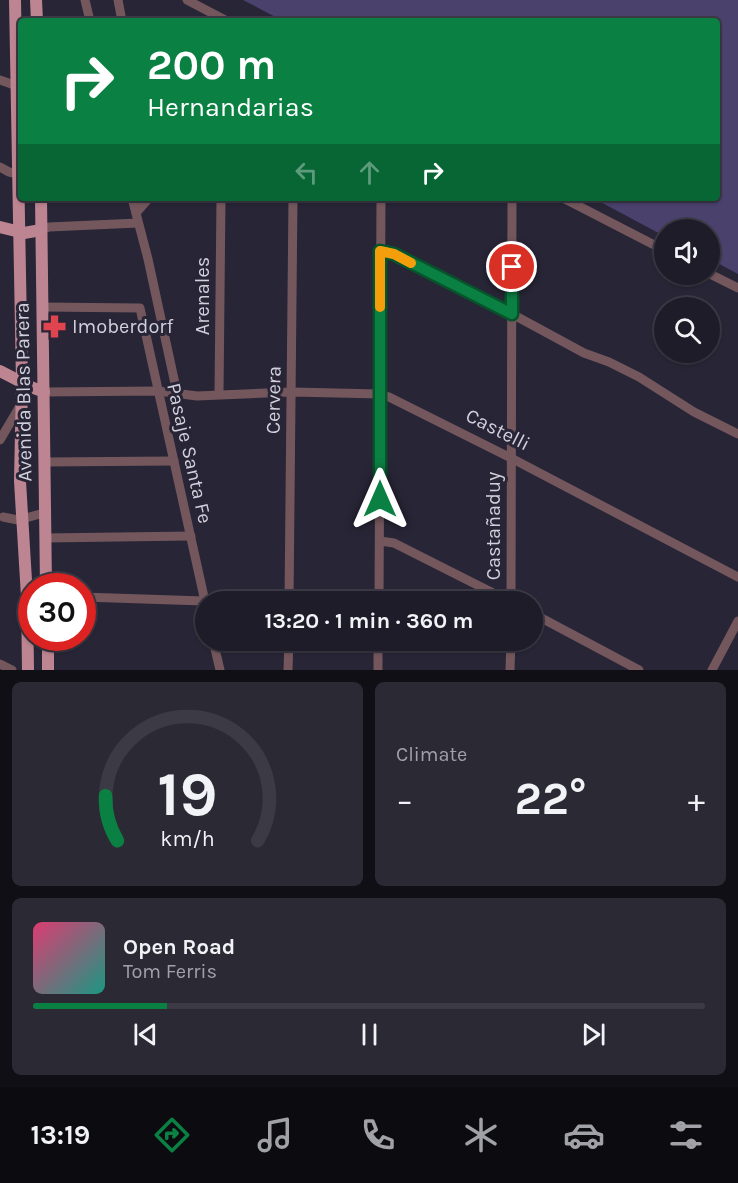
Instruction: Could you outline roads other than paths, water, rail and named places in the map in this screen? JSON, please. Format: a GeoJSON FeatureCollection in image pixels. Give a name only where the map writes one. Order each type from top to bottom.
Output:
{"type":"FeatureCollection","features":[{"type":"Feature","properties":{"kind":"main road","name":"Avenida Blas Parera"},"geometry":{"type":"LineString","coordinates":[[15,0],[22,382],[20,406],[21,519],[27,597],[28,670]]}},
{"type":"Feature","properties":{"kind":"main road"},"geometry":{"type":"LineString","coordinates":[[36,0],[37,18]]}},
{"type":"Feature","properties":{"kind":"main road","name":"Avenida Blas Parera"},"geometry":{"type":"LineString","coordinates":[[40,201],[46,573]]}},
{"type":"Feature","properties":{"kind":"main road"},"geometry":{"type":"LineString","coordinates":[[0,227],[18,232],[41,230]]}},
{"type":"Feature","properties":{"kind":"main road"},"geometry":{"type":"LineString","coordinates":[[0,371],[44,392]]}},
{"type":"Feature","properties":{"kind":"main road"},"geometry":{"type":"LineString","coordinates":[[48,651],[48,670]]}},
{"type":"Feature","properties":{"kind":"street"},"geometry":{"type":"LineString","coordinates":[[85,0],[89,18]]}},
{"type":"Feature","properties":{"kind":"street"},"geometry":{"type":"LineString","coordinates":[[118,0],[121,18]]}},
{"type":"Feature","properties":{"kind":"street"},"geometry":{"type":"LineString","coordinates":[[187,0],[220,18]]}},
{"type":"Feature","properties":{"kind":"street"},"geometry":{"type":"LineString","coordinates":[[0,80],[17,86]]}},
{"type":"Feature","properties":{"kind":"street"},"geometry":{"type":"LineString","coordinates":[[0,167],[18,174]]}},
{"type":"Feature","properties":{"kind":"street","name":"Pasaje Santa Fe"},"geometry":{"type":"LineString","coordinates":[[133,201],[148,259],[177,393]]}},
{"type":"Feature","properties":{"kind":"street"},"geometry":{"type":"LineString","coordinates":[[136,213],[146,201]]}},
{"type":"Feature","properties":{"kind":"street","name":"Arenales"},"geometry":{"type":"LineString","coordinates":[[219,394],[221,201]]}},
{"type":"Feature","properties":{"kind":"street","name":"Cervera"},"geometry":{"type":"LineString","coordinates":[[289,591],[293,201]]}},
{"type":"Feature","properties":{"kind":"street"},"geometry":{"type":"LineString","coordinates":[[379,591],[381,201]]}},
{"type":"Feature","properties":{"kind":"street","name":"Castañaduy"},"geometry":{"type":"LineString","coordinates":[[511,591],[512,201]]}},
{"type":"Feature","properties":{"kind":"street"},"geometry":{"type":"LineString","coordinates":[[569,201],[654,245]]}},
{"type":"Feature","properties":{"kind":"street"},"geometry":{"type":"LineString","coordinates":[[41,230],[49,227],[138,223]]}},
{"type":"Feature","properties":{"kind":"street"},"geometry":{"type":"LineString","coordinates":[[380,251],[394,254],[584,353],[639,377],[694,412],[738,434]]}},
{"type":"Feature","properties":{"kind":"street"},"geometry":{"type":"LineString","coordinates":[[720,279],[738,288]]}},
{"type":"Feature","properties":{"kind":"street","name":"Pasaje Santa Fe"},"geometry":{"type":"LineString","coordinates":[[42,307],[140,308],[202,591]]}},
{"type":"Feature","properties":{"kind":"street","name":"Castelli"},"geometry":{"type":"LineString","coordinates":[[44,392],[158,392],[197,396],[291,392],[380,394],[410,405],[738,577]]}},
{"type":"Feature","properties":{"kind":"street"},"geometry":{"type":"LineString","coordinates":[[0,440],[20,406]]}},
{"type":"Feature","properties":{"kind":"street"},"geometry":{"type":"LineString","coordinates":[[44,462],[174,460]]}},
{"type":"Feature","properties":{"kind":"street"},"geometry":{"type":"LineString","coordinates":[[2,517],[21,519],[44,513]]}},
{"type":"Feature","properties":{"kind":"street"},"geometry":{"type":"LineString","coordinates":[[2,517],[18,529],[22,539]]}},
{"type":"Feature","properties":{"kind":"street"},"geometry":{"type":"LineString","coordinates":[[45,538],[191,537]]}},
{"type":"Feature","properties":{"kind":"street"},"geometry":{"type":"LineString","coordinates":[[380,541],[394,543],[489,591]]}},
{"type":"Feature","properties":{"kind":"street"},"geometry":{"type":"LineString","coordinates":[[96,598],[195,603]]}},
{"type":"Feature","properties":{"kind":"street"},"geometry":{"type":"LineString","coordinates":[[543,619],[639,670]]}},
{"type":"Feature","properties":{"kind":"street"},"geometry":{"type":"LineString","coordinates":[[712,670],[738,621]]}},
{"type":"Feature","properties":{"kind":"street"},"geometry":{"type":"LineString","coordinates":[[216,651],[220,670]]}},
{"type":"Feature","properties":{"kind":"street"},"geometry":{"type":"LineString","coordinates":[[288,670],[289,651]]}},
{"type":"Feature","properties":{"kind":"street"},"geometry":{"type":"LineString","coordinates":[[378,651],[378,670]]}},
{"type":"Feature","properties":{"kind":"street"},"geometry":{"type":"LineString","coordinates":[[510,670],[511,651]]}},
{"type":"Feature","properties":{"kind":"street"},"geometry":{"type":"LineString","coordinates":[[0,664],[12,670]]}},
{"type":"Feature","properties":{"kind":"place","name":"Imoberdorf"},"geometry":{"type":"Point","coordinates":[54,326]}}]}
